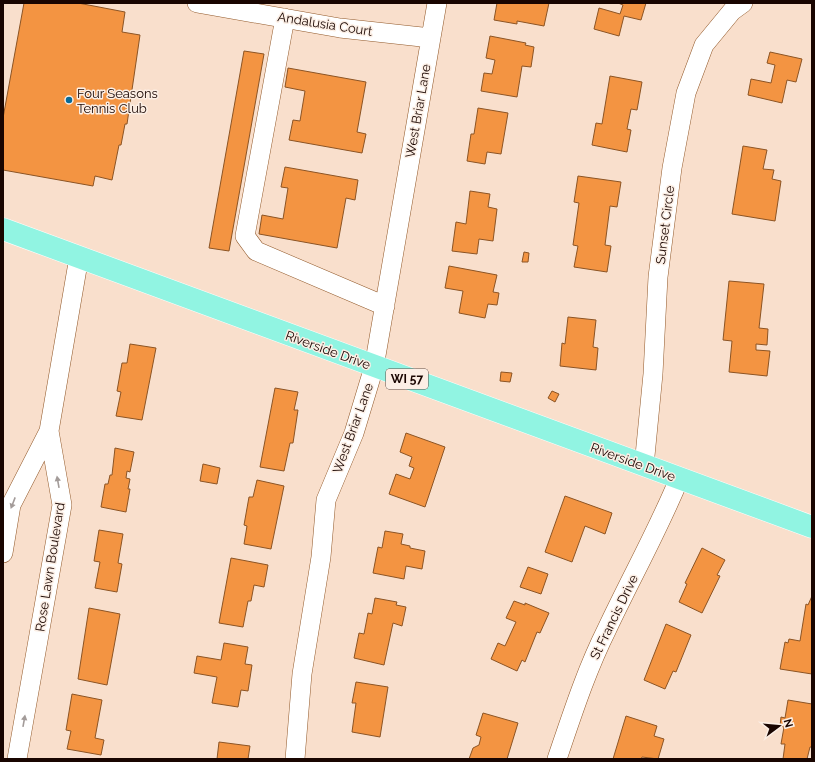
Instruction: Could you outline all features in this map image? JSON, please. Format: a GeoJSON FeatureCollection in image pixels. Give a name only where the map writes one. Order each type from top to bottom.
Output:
{"type":"FeatureCollection","features":[{"type":"Feature","properties":{"kind":"main road","name":"Riverside Drive"},"geometry":{"type":"LineString","coordinates":[[3,229],[374,367],[812,527]]}},
{"type":"Feature","properties":{"kind":"street","name":"Andalusia Court"},"geometry":{"type":"LineString","coordinates":[[197,3],[249,7],[285,18],[340,28],[431,38]]}},
{"type":"Feature","properties":{"kind":"street","name":"West Briar Lane"},"geometry":{"type":"LineString","coordinates":[[295,759],[302,674],[321,557],[326,500],[354,433],[374,367],[436,3]]}},
{"type":"Feature","properties":{"kind":"street","name":"Sunset Circle"},"geometry":{"type":"LineString","coordinates":[[644,466],[653,374],[658,277],[672,168],[686,93],[704,45],[732,11],[743,3]]}},
{"type":"Feature","properties":{"kind":"street"},"geometry":{"type":"LineString","coordinates":[[285,18],[245,236],[256,251],[385,306]]}},
{"type":"Feature","properties":{"kind":"street","name":"Rose Lawn Boulevard"},"geometry":{"type":"LineString","coordinates":[[17,759],[62,505],[49,430],[80,257]]}},
{"type":"Feature","properties":{"kind":"street"},"geometry":{"type":"LineString","coordinates":[[3,553],[12,505],[49,430]]}},
{"type":"Feature","properties":{"kind":"street","name":"St Francis Drive"},"geometry":{"type":"LineString","coordinates":[[557,759],[581,688],[606,629],[662,518],[679,479]]}},
{"type":"Feature","properties":{"kind":"building","name":"Four Seasons Tennis Club"},"geometry":{"type":"Polygon","coordinates":[[[24,3],[78,3],[125,12],[122,32],[140,35],[127,124],[125,124],[121,145],[119,145],[112,180],[95,176],[93,186],[3,170],[3,118],[24,3]]]}},
{"type":"Feature","properties":{"kind":"building"},"geometry":{"type":"Polygon","coordinates":[[[497,3],[549,3],[544,26],[517,21],[517,24],[494,20],[497,3]]]}},
{"type":"Feature","properties":{"kind":"building"},"geometry":{"type":"Polygon","coordinates":[[[618,3],[646,3],[641,20],[624,16],[619,36],[594,29],[599,8],[620,14],[623,5],[618,3]]]}},
{"type":"Feature","properties":{"kind":"building"},"geometry":{"type":"Polygon","coordinates":[[[490,36],[526,43],[525,45],[534,47],[531,67],[522,66],[517,97],[481,91],[484,73],[492,74],[495,60],[486,58],[490,36]]]}},
{"type":"Feature","properties":{"kind":"building"},"geometry":{"type":"Polygon","coordinates":[[[244,51],[264,54],[229,251],[209,248],[244,51]]]}},
{"type":"Feature","properties":{"kind":"building"},"geometry":{"type":"Polygon","coordinates":[[[770,52],[802,59],[796,82],[787,80],[782,103],[748,95],[751,79],[771,83],[775,65],[767,63],[770,52]]]}},
{"type":"Feature","properties":{"kind":"building"},"geometry":{"type":"Polygon","coordinates":[[[288,68],[366,82],[357,132],[366,134],[362,153],[289,140],[293,120],[300,121],[305,91],[285,87],[288,68]]]}},
{"type":"Feature","properties":{"kind":"building"},"geometry":{"type":"Polygon","coordinates":[[[610,76],[642,82],[637,110],[631,109],[627,129],[631,130],[627,152],[592,145],[596,123],[602,124],[610,76]]]}},
{"type":"Feature","properties":{"kind":"building"},"geometry":{"type":"Polygon","coordinates":[[[478,108],[508,113],[501,154],[487,152],[485,164],[467,161],[471,134],[474,134],[478,108]]]}},
{"type":"Feature","properties":{"kind":"building"},"geometry":{"type":"Polygon","coordinates":[[[743,146],[767,150],[763,169],[774,170],[772,179],[781,181],[775,221],[732,214],[743,146]]]}},
{"type":"Feature","properties":{"kind":"building"},"geometry":{"type":"Polygon","coordinates":[[[285,167],[358,180],[355,200],[346,198],[337,248],[259,234],[262,215],[283,219],[288,188],[281,187],[285,167]]]}},
{"type":"Feature","properties":{"kind":"building"},"geometry":{"type":"Polygon","coordinates":[[[578,176],[621,182],[617,207],[610,206],[605,245],[611,246],[607,272],[574,267],[578,246],[573,245],[579,203],[574,202],[578,176]]]}},
{"type":"Feature","properties":{"kind":"building"},"geometry":{"type":"Polygon","coordinates":[[[470,191],[490,194],[488,207],[497,209],[493,241],[479,239],[477,254],[452,251],[456,222],[466,224],[470,191]]]}},
{"type":"Feature","properties":{"kind":"building"},"geometry":{"type":"Polygon","coordinates":[[[524,252],[529,253],[528,262],[522,262],[524,252]]]}},
{"type":"Feature","properties":{"kind":"building"},"geometry":{"type":"Polygon","coordinates":[[[449,266],[497,275],[493,292],[499,293],[497,305],[488,304],[485,318],[459,313],[463,291],[445,288],[449,266]]]}},
{"type":"Feature","properties":{"kind":"building"},"geometry":{"type":"Polygon","coordinates":[[[729,281],[764,284],[759,328],[768,329],[767,345],[756,344],[756,350],[770,351],[767,376],[729,372],[732,341],[723,340],[729,281]]]}},
{"type":"Feature","properties":{"kind":"building"},"geometry":{"type":"Polygon","coordinates":[[[568,317],[596,320],[593,347],[598,348],[596,370],[560,366],[562,343],[565,344],[568,317]]]}},
{"type":"Feature","properties":{"kind":"building"},"geometry":{"type":"Polygon","coordinates":[[[130,344],[156,348],[142,420],[116,416],[121,392],[117,391],[122,363],[127,363],[130,344]]]}},
{"type":"Feature","properties":{"kind":"building"},"geometry":{"type":"Polygon","coordinates":[[[501,372],[512,373],[510,382],[500,381],[501,372]]]}},
{"type":"Feature","properties":{"kind":"building"},"geometry":{"type":"Polygon","coordinates":[[[275,388],[298,392],[294,410],[298,410],[293,443],[290,443],[284,471],[260,467],[275,388]]]}},
{"type":"Feature","properties":{"kind":"building"},"geometry":{"type":"Polygon","coordinates":[[[552,391],[559,394],[555,402],[548,398],[552,391]]]}},
{"type":"Feature","properties":{"kind":"building"},"geometry":{"type":"Polygon","coordinates":[[[406,433],[445,447],[425,507],[389,494],[396,474],[410,479],[414,468],[409,466],[412,457],[400,452],[406,433]]]}},
{"type":"Feature","properties":{"kind":"building"},"geometry":{"type":"Polygon","coordinates":[[[115,448],[134,452],[130,472],[127,471],[126,478],[130,479],[128,489],[130,489],[126,512],[101,507],[105,484],[108,484],[110,475],[112,475],[115,448]]]}},
{"type":"Feature","properties":{"kind":"building"},"geometry":{"type":"Polygon","coordinates":[[[203,464],[220,468],[217,484],[200,481],[203,464]]]}},
{"type":"Feature","properties":{"kind":"building"},"geometry":{"type":"Polygon","coordinates":[[[257,480],[284,486],[271,549],[244,544],[247,526],[244,525],[249,497],[253,497],[257,480]]]}},
{"type":"Feature","properties":{"kind":"building"},"geometry":{"type":"Polygon","coordinates":[[[565,496],[612,513],[605,534],[585,526],[572,562],[545,552],[565,496]]]}},
{"type":"Feature","properties":{"kind":"building"},"geometry":{"type":"Polygon","coordinates":[[[99,530],[123,534],[118,563],[122,564],[117,592],[95,588],[100,562],[94,561],[99,530]]]}},
{"type":"Feature","properties":{"kind":"building"},"geometry":{"type":"Polygon","coordinates":[[[385,531],[403,534],[401,544],[410,546],[410,548],[425,551],[422,569],[406,566],[404,579],[373,573],[378,547],[382,548],[385,531]]]}},
{"type":"Feature","properties":{"kind":"building"},"geometry":{"type":"Polygon","coordinates":[[[702,548],[725,560],[717,575],[720,576],[702,613],[679,602],[687,584],[685,583],[702,548]]]}},
{"type":"Feature","properties":{"kind":"building"},"geometry":{"type":"Polygon","coordinates":[[[231,558],[268,565],[264,587],[254,585],[251,601],[248,601],[243,627],[219,623],[231,558]]]}},
{"type":"Feature","properties":{"kind":"building"},"geometry":{"type":"Polygon","coordinates":[[[528,567],[548,574],[541,594],[520,587],[528,567]]]}},
{"type":"Feature","properties":{"kind":"building"},"geometry":{"type":"Polygon","coordinates":[[[812,596],[812,674],[780,669],[785,642],[788,643],[789,639],[800,641],[806,604],[808,605],[812,596]]]}},
{"type":"Feature","properties":{"kind":"building"},"geometry":{"type":"Polygon","coordinates":[[[375,598],[397,602],[396,605],[406,607],[402,626],[393,623],[384,665],[354,658],[359,633],[364,634],[368,613],[372,614],[375,598]]]}},
{"type":"Feature","properties":{"kind":"building"},"geometry":{"type":"Polygon","coordinates":[[[514,601],[525,605],[525,603],[549,613],[540,633],[537,632],[525,662],[522,660],[517,671],[491,659],[498,643],[505,646],[516,622],[506,618],[514,601]]]}},
{"type":"Feature","properties":{"kind":"building"},"geometry":{"type":"Polygon","coordinates":[[[89,608],[120,614],[107,685],[78,679],[89,608]]]}},
{"type":"Feature","properties":{"kind":"building"},"geometry":{"type":"Polygon","coordinates":[[[666,624],[691,635],[676,672],[673,671],[665,689],[644,680],[666,624]]]}},
{"type":"Feature","properties":{"kind":"building"},"geometry":{"type":"Polygon","coordinates":[[[224,643],[248,647],[245,664],[252,665],[248,691],[241,690],[238,707],[212,703],[217,677],[194,673],[197,656],[221,660],[224,643]]]}},
{"type":"Feature","properties":{"kind":"building"},"geometry":{"type":"Polygon","coordinates":[[[356,682],[388,687],[380,737],[352,732],[356,703],[352,703],[356,682]]]}},
{"type":"Feature","properties":{"kind":"building"},"geometry":{"type":"Polygon","coordinates":[[[72,694],[102,700],[95,738],[104,740],[101,755],[67,749],[71,731],[66,730],[72,694]]]}},
{"type":"Feature","properties":{"kind":"building"},"geometry":{"type":"Polygon","coordinates":[[[788,700],[812,704],[812,747],[810,747],[807,759],[783,759],[785,744],[781,744],[784,727],[780,726],[781,717],[785,718],[788,700]]]}},
{"type":"Feature","properties":{"kind":"building"},"geometry":{"type":"Polygon","coordinates":[[[483,713],[518,723],[507,759],[469,759],[473,748],[479,745],[481,737],[476,735],[483,713]]]}},
{"type":"Feature","properties":{"kind":"building"},"geometry":{"type":"Polygon","coordinates":[[[626,716],[657,726],[654,736],[664,739],[658,759],[642,757],[641,759],[613,759],[626,716]]]}},
{"type":"Feature","properties":{"kind":"building"},"geometry":{"type":"Polygon","coordinates":[[[219,742],[250,746],[248,759],[217,759],[219,742]]]}},
{"type":"Feature","properties":{"kind":"place","name":"Four Seasons Tennis Club"},"geometry":{"type":"Point","coordinates":[69,100]}}]}
